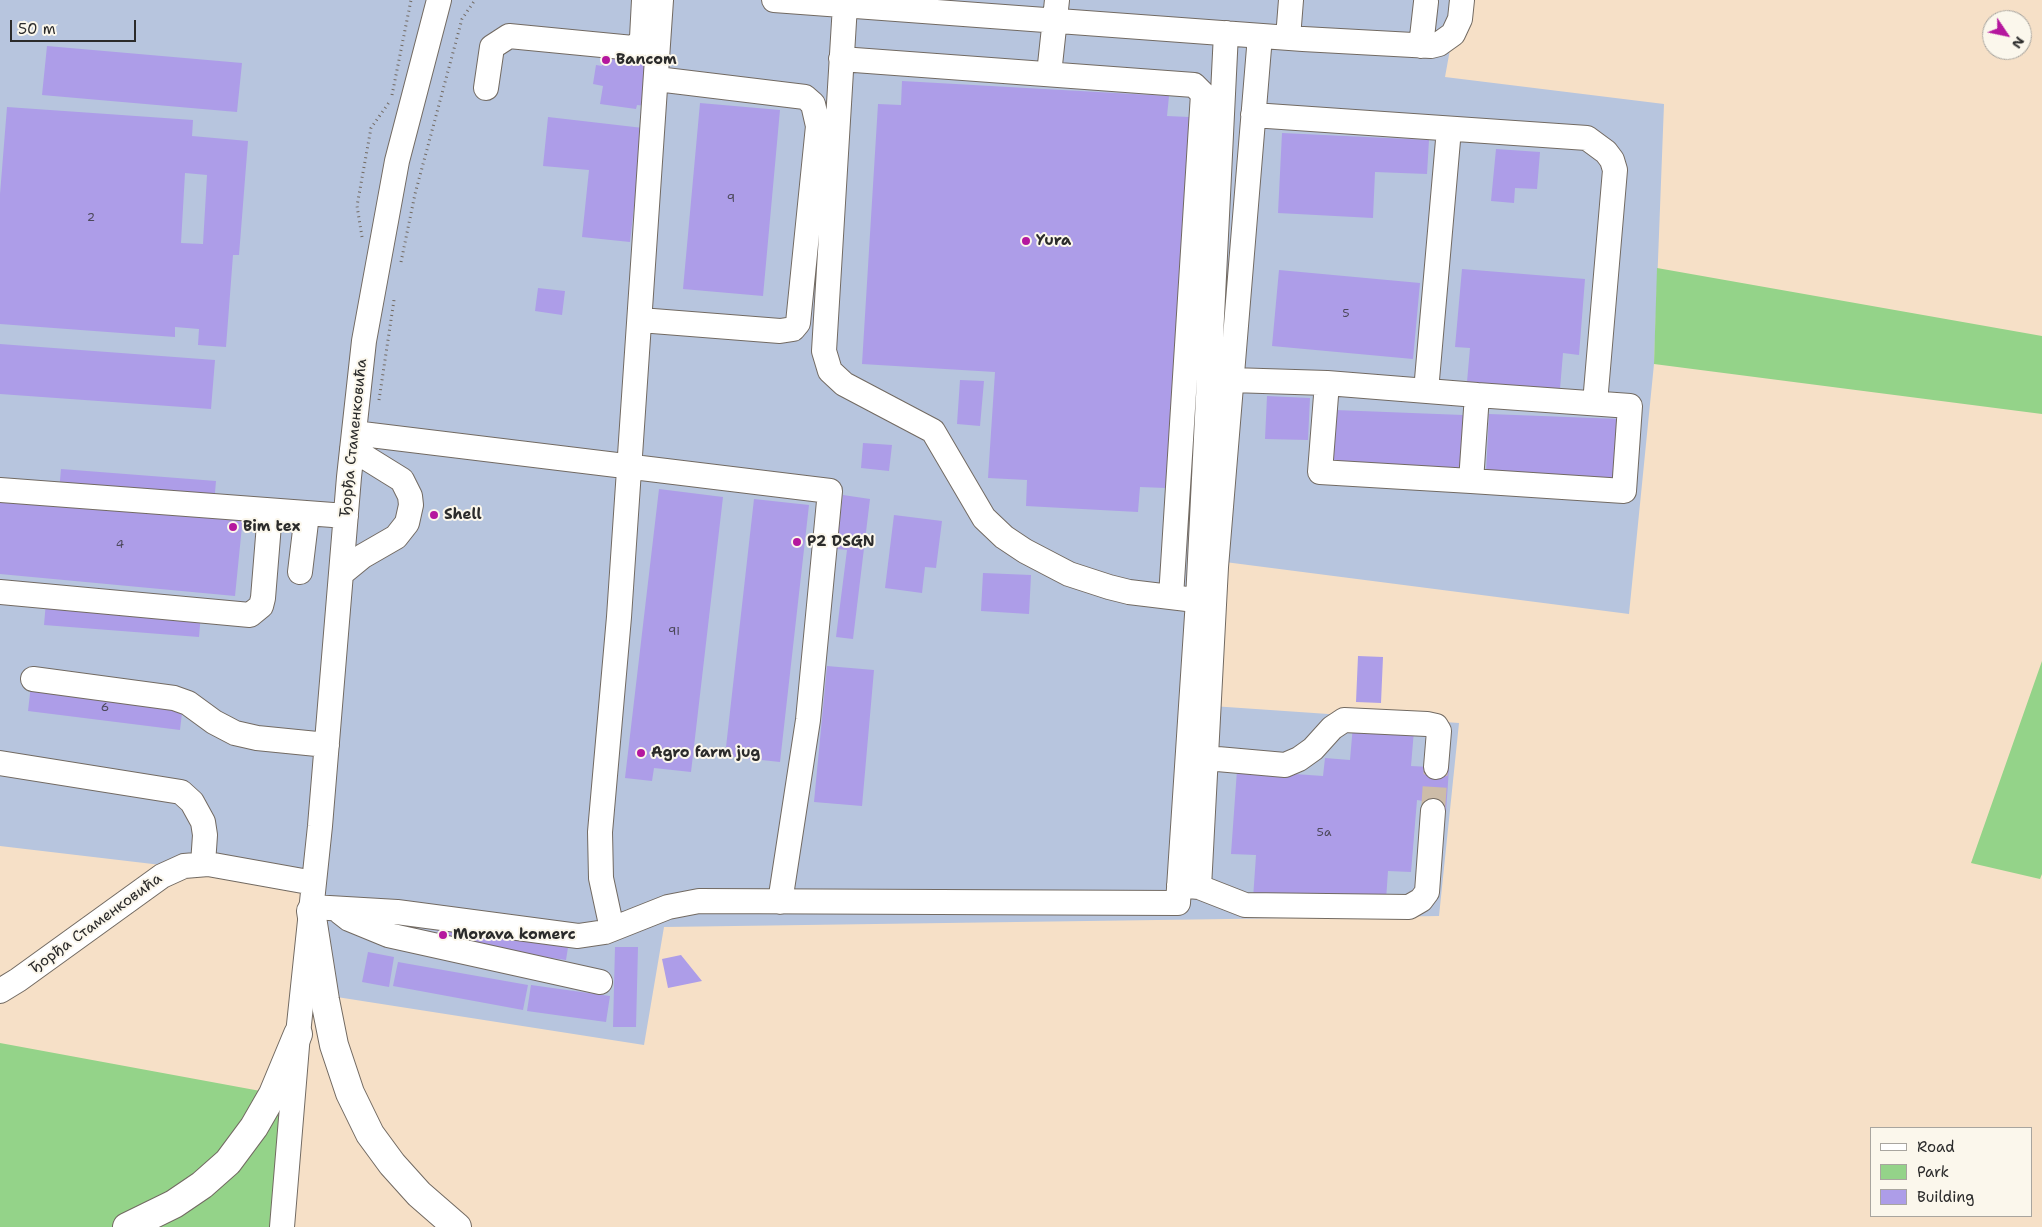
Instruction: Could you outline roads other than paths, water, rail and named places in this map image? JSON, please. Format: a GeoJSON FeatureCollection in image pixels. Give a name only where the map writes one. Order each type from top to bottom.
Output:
{"type":"FeatureCollection","features":[{"type":"Feature","properties":{"kind":"main road"},"geometry":{"type":"LineString","coordinates":[[320,909],[324,995],[334,1045],[350,1093],[370,1134],[392,1164],[419,1194],[457,1227]]}},
{"type":"Feature","properties":{"kind":"main road"},"geometry":{"type":"LineString","coordinates":[[127,1227],[174,1204],[202,1185],[228,1162],[254,1127],[273,1094],[298,1034]]}},
{"type":"Feature","properties":{"kind":"street","name":"Ђорђа Стаменковића"},"geometry":{"type":"LineString","coordinates":[[282,1227],[298,1034],[320,909],[314,882],[346,516],[364,341],[397,161],[439,0]]}},
{"type":"Feature","properties":{"kind":"street"},"geometry":{"type":"LineString","coordinates":[[486,88],[492,47],[509,36],[633,48],[637,46],[642,38],[644,0]]}},
{"type":"Feature","properties":{"kind":"street"},"geometry":{"type":"LineString","coordinates":[[612,929],[601,878],[600,832],[619,617],[662,0]]}},
{"type":"Feature","properties":{"kind":"street"},"geometry":{"type":"LineString","coordinates":[[774,0],[844,5],[1056,10],[1226,33],[1421,46],[1439,44],[1453,34],[1460,18],[1462,0]]}},
{"type":"Feature","properties":{"kind":"street"},"geometry":{"type":"LineString","coordinates":[[1288,38],[1291,0]]}},
{"type":"Feature","properties":{"kind":"street"},"geometry":{"type":"LineString","coordinates":[[1421,1],[1421,46]]}},
{"type":"Feature","properties":{"kind":"street"},"geometry":{"type":"LineString","coordinates":[[844,5],[824,352],[830,371],[844,384],[933,431],[984,518],[1004,537],[1025,551],[1061,570],[1088,581],[1129,592],[1198,600]]}},
{"type":"Feature","properties":{"kind":"street"},"geometry":{"type":"LineString","coordinates":[[1049,74],[1056,10]]}},
{"type":"Feature","properties":{"kind":"street"},"geometry":{"type":"LineString","coordinates":[[1185,892],[1226,33]]}},
{"type":"Feature","properties":{"kind":"street"},"geometry":{"type":"LineString","coordinates":[[1185,892],[1206,758],[1216,567],[1260,36]]}},
{"type":"Feature","properties":{"kind":"street"},"geometry":{"type":"LineString","coordinates":[[841,59],[1194,85],[1203,94],[1171,597]]}},
{"type":"Feature","properties":{"kind":"street"},"geometry":{"type":"LineString","coordinates":[[640,320],[780,331],[793,329],[798,323],[818,126],[814,104],[805,97],[657,79]]}},
{"type":"Feature","properties":{"kind":"street"},"geometry":{"type":"LineString","coordinates":[[1253,115],[1587,138],[1606,152],[1612,160],[1615,170],[1595,404]]}},
{"type":"Feature","properties":{"kind":"street"},"geometry":{"type":"LineString","coordinates":[[1426,391],[1449,128]]}},
{"type":"Feature","properties":{"kind":"street"},"geometry":{"type":"LineString","coordinates":[[1231,380],[1327,383],[1630,406],[1624,491],[1320,472],[1327,383]]}},
{"type":"Feature","properties":{"kind":"street"},"geometry":{"type":"LineString","coordinates":[[1471,481],[1477,395]]}},
{"type":"Feature","properties":{"kind":"street"},"geometry":{"type":"LineString","coordinates":[[353,441],[629,466],[830,491],[804,750],[780,902]]}},
{"type":"Feature","properties":{"kind":"street"},"geometry":{"type":"LineString","coordinates":[[341,574],[363,556],[396,537],[407,523],[411,505],[410,496],[402,480],[353,441]]}},
{"type":"Feature","properties":{"kind":"street"},"geometry":{"type":"LineString","coordinates":[[0,490],[270,512],[346,516]]}},
{"type":"Feature","properties":{"kind":"street"},"geometry":{"type":"LineString","coordinates":[[0,592],[250,615],[260,606],[263,598],[270,512]]}},
{"type":"Feature","properties":{"kind":"street"},"geometry":{"type":"LineString","coordinates":[[300,572],[308,514]]}},
{"type":"Feature","properties":{"kind":"street"},"geometry":{"type":"LineString","coordinates":[[33,679],[174,698],[188,703],[214,722],[234,733],[257,738],[327,745]]}},
{"type":"Feature","properties":{"kind":"street"},"geometry":{"type":"LineString","coordinates":[[1206,758],[1285,765],[1299,759],[1313,749],[1332,728],[1344,720],[1418,723],[1436,726],[1439,731],[1436,767]]}},
{"type":"Feature","properties":{"kind":"street"},"geometry":{"type":"LineString","coordinates":[[0,763],[181,792],[192,802],[203,822],[206,835],[203,864]]}},
{"type":"Feature","properties":{"kind":"street"},"geometry":{"type":"LineString","coordinates":[[320,909],[396,912],[567,936],[588,935],[612,929],[668,907],[699,901],[780,902],[1185,892],[1245,905],[1409,907],[1421,900],[1427,892],[1433,811]]}},
{"type":"Feature","properties":{"kind":"street","name":"Ђорђа Стаменковића"},"geometry":{"type":"LineString","coordinates":[[0,991],[162,876],[184,866],[208,864],[314,882]]}},
{"type":"Feature","properties":{"kind":"street"},"geometry":{"type":"LineString","coordinates":[[320,909],[388,935],[600,982]]}},
{"type":"Feature","properties":{"kind":"tunnel"},"geometry":{"type":"LineString","coordinates":[[1433,811],[1436,767]]}},
{"type":"Feature","properties":{"kind":"place","name":"Bancom"},"geometry":{"type":"Point","coordinates":[606,60]}},
{"type":"Feature","properties":{"kind":"place","name":"Yura"},"geometry":{"type":"Point","coordinates":[1026,241]}},
{"type":"Feature","properties":{"kind":"place","name":"Shell"},"geometry":{"type":"Point","coordinates":[434,515]}},
{"type":"Feature","properties":{"kind":"place","name":"Bim tex"},"geometry":{"type":"Point","coordinates":[233,527]}},
{"type":"Feature","properties":{"kind":"place","name":"P2 DSGN"},"geometry":{"type":"Point","coordinates":[797,542]}},
{"type":"Feature","properties":{"kind":"place","name":"Agro farm jug"},"geometry":{"type":"Point","coordinates":[641,753]}},
{"type":"Feature","properties":{"kind":"place","name":"Morava komerc"},"geometry":{"type":"Point","coordinates":[443,935]}}]}
